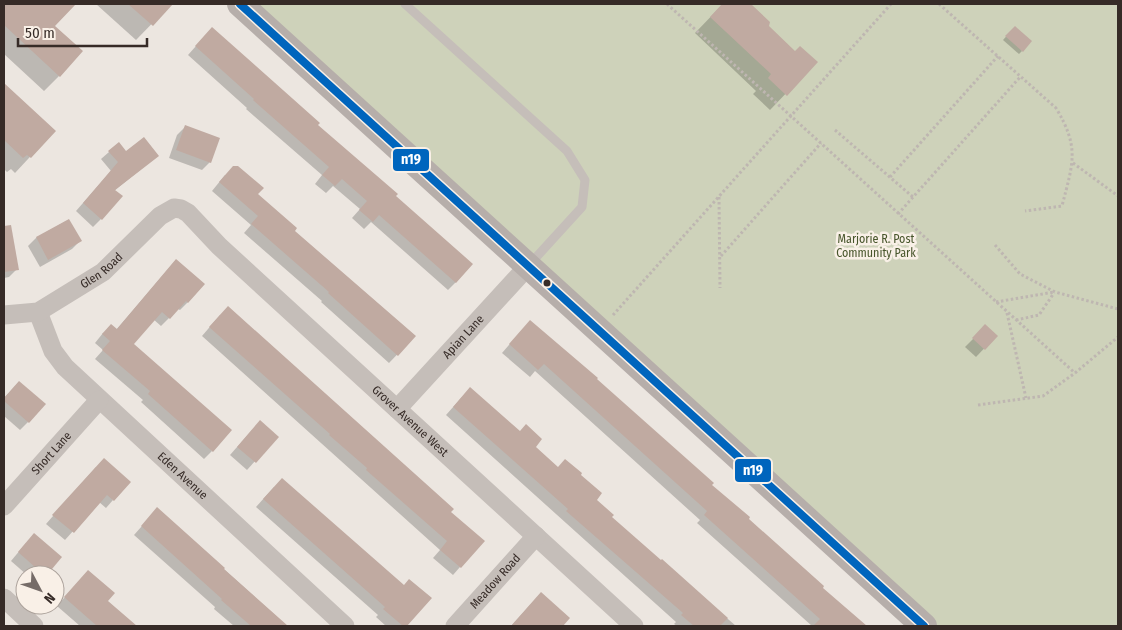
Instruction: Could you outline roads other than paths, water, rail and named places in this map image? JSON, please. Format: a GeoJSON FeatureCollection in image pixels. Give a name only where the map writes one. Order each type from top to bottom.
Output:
{"type":"FeatureCollection","features":[{"type":"Feature","properties":{"kind":"street"},"geometry":{"type":"LineString","coordinates":[[240,4],[924,626]]}},
{"type":"Feature","properties":{"kind":"street","name":"Glen Road"},"geometry":{"type":"LineString","coordinates":[[4,315],[38,312],[103,272],[160,216],[174,208],[188,213]]}},
{"type":"Feature","properties":{"kind":"street","name":"Grover Avenue West"},"geometry":{"type":"LineString","coordinates":[[188,213],[219,246],[634,626]]}},
{"type":"Feature","properties":{"kind":"street","name":"Apian Lane"},"geometry":{"type":"LineString","coordinates":[[397,409],[528,266]]}},
{"type":"Feature","properties":{"kind":"street","name":"Eden Avenue"},"geometry":{"type":"LineString","coordinates":[[38,312],[54,351],[64,367],[345,626]]}},
{"type":"Feature","properties":{"kind":"street","name":"Short Lane"},"geometry":{"type":"LineString","coordinates":[[4,506],[99,400]]}},
{"type":"Feature","properties":{"kind":"street","name":"Meadow Road"},"geometry":{"type":"LineString","coordinates":[[455,626],[536,536]]}},
{"type":"Feature","properties":{"kind":"street"},"geometry":{"type":"LineString","coordinates":[[4,598],[34,626]]}},
{"type":"Feature","properties":{"kind":"lane"},"geometry":{"type":"LineString","coordinates":[[405,4],[567,151],[585,180],[582,208],[528,266]]}},
{"type":"Feature","properties":{"kind":"park label","name":"Marjorie R. Post Community Park"},"geometry":{"type":"Point","coordinates":[876,246]}}]}
